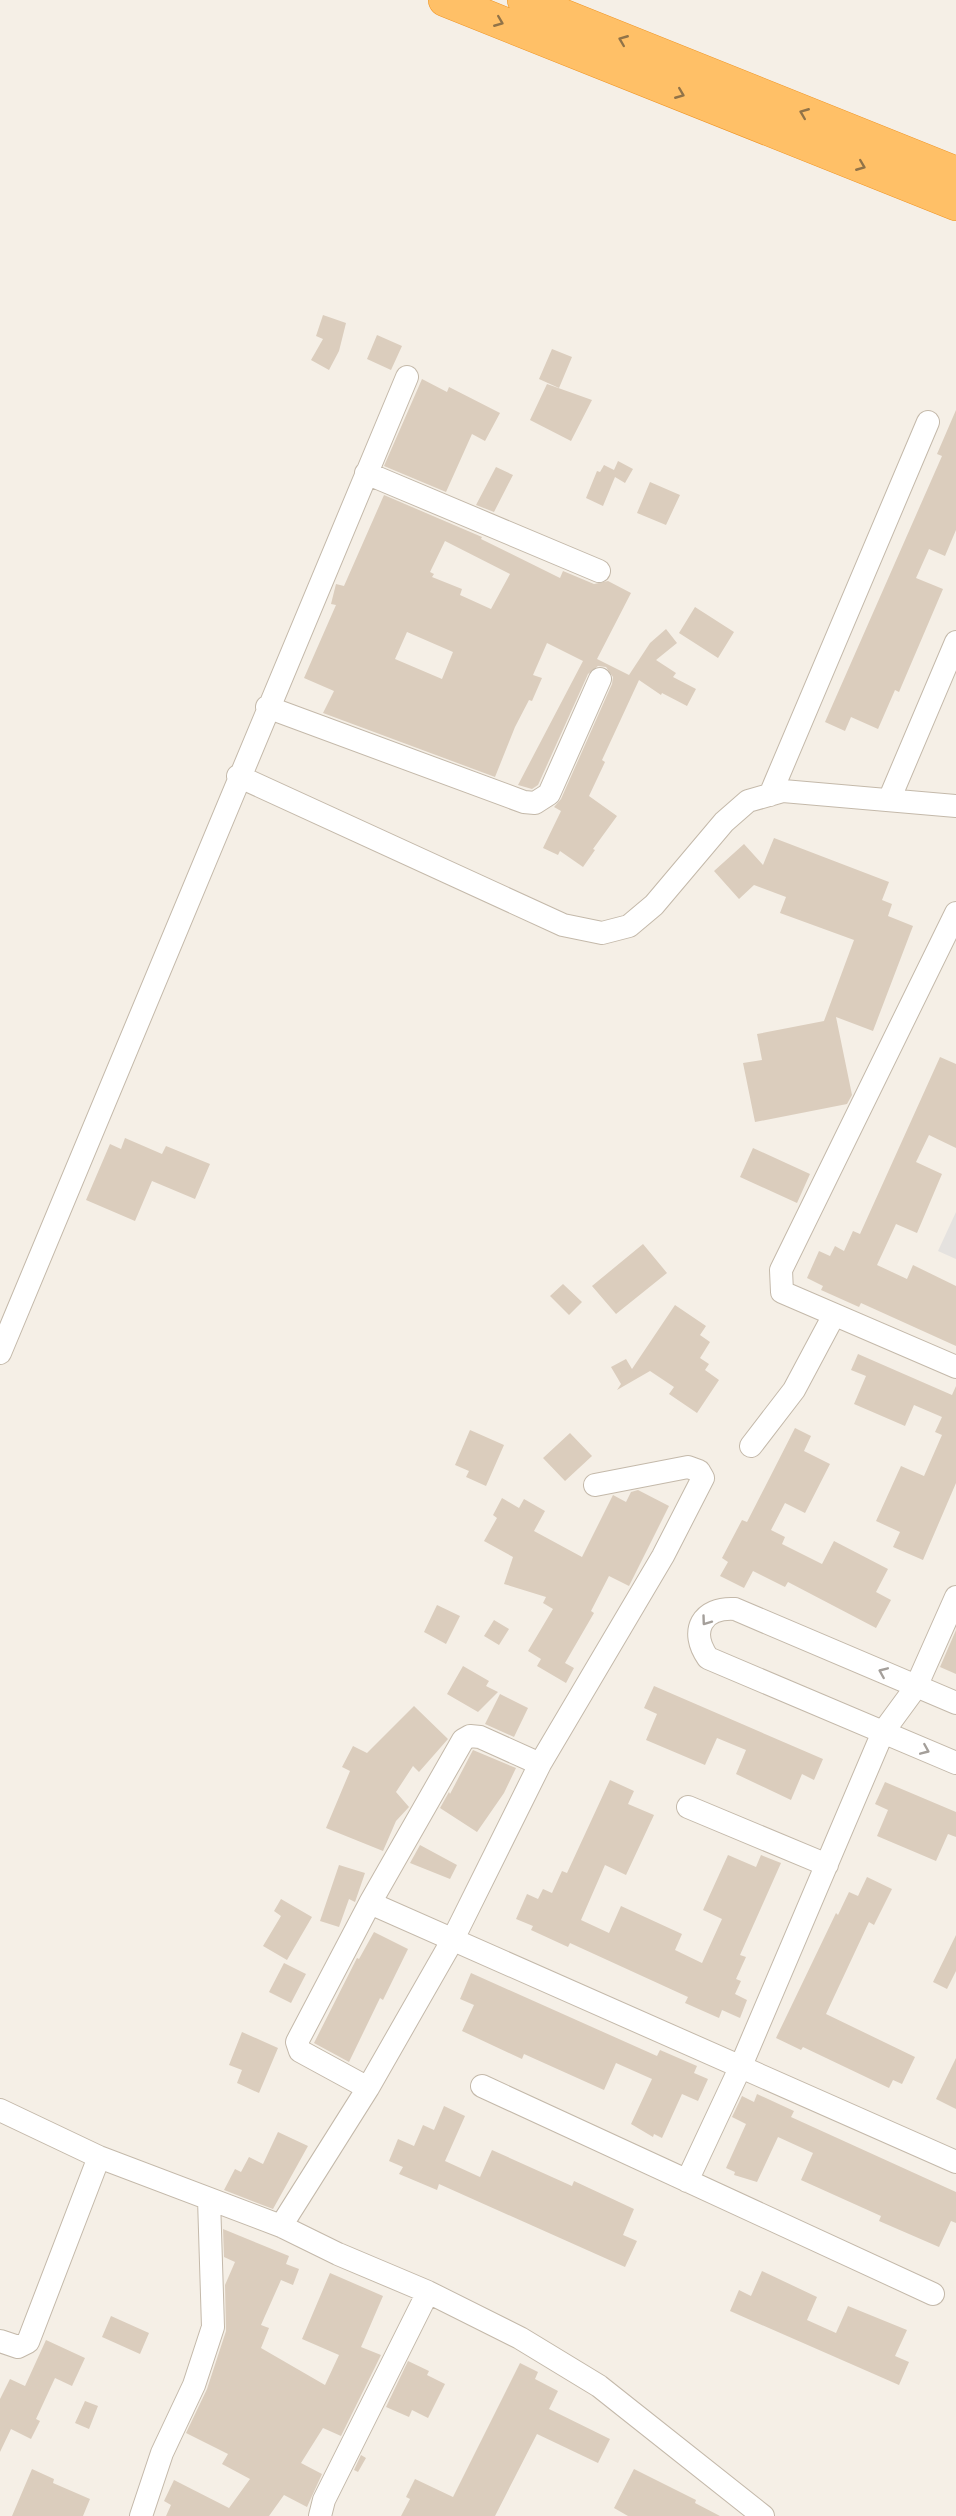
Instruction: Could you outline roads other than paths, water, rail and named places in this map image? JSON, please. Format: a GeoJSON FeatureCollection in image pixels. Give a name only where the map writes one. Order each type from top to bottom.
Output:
{"type":"FeatureCollection","features":[{"type":"Feature","properties":{"kind":"highway"},"geometry":{"type":"LineString","coordinates":[[445,0],[956,204]]}},
{"type":"Feature","properties":{"kind":"highway"},"geometry":{"type":"LineString","coordinates":[[524,0],[956,173]]}},
{"type":"Feature","properties":{"kind":"street"},"geometry":{"type":"LineString","coordinates":[[0,1353],[238,776],[407,377]]}},
{"type":"Feature","properties":{"kind":"street"},"geometry":{"type":"LineString","coordinates":[[770,795],[928,422]]}},
{"type":"Feature","properties":{"kind":"street"},"geometry":{"type":"LineString","coordinates":[[366,473],[599,571]]}},
{"type":"Feature","properties":{"kind":"street"},"geometry":{"type":"LineString","coordinates":[[889,800],[956,642]]}},
{"type":"Feature","properties":{"kind":"street"},"geometry":{"type":"LineString","coordinates":[[267,707],[524,802],[535,803],[549,794],[600,679]]}},
{"type":"Feature","properties":{"kind":"street"},"geometry":{"type":"LineString","coordinates":[[238,776],[563,925],[602,933],[629,926],[654,905],[724,822],[748,801],[783,791],[956,806]]}},
{"type":"Feature","properties":{"kind":"street"},"geometry":{"type":"LineString","coordinates":[[953,928],[780,1270],[782,1292],[956,1367]]}},
{"type":"Feature","properties":{"kind":"street"},"geometry":{"type":"LineString","coordinates":[[751,1446],[794,1390],[834,1315]]}},
{"type":"Feature","properties":{"kind":"street"},"geometry":{"type":"LineString","coordinates":[[281,2226],[368,2088],[452,1941],[540,1764],[663,1556],[704,1478],[699,1471],[688,1467],[595,1485]]}},
{"type":"Feature","properties":{"kind":"street"},"geometry":{"type":"LineString","coordinates":[[687,2181],[740,2068],[883,1732],[916,1686],[956,1596]]}},
{"type":"Feature","properties":{"kind":"street"},"geometry":{"type":"LineString","coordinates":[[956,1703],[735,1610],[716,1611],[702,1623],[698,1635],[700,1648],[708,1658],[956,1763]]}},
{"type":"Feature","properties":{"kind":"street"},"geometry":{"type":"LineString","coordinates":[[368,2088],[300,2051],[297,2042],[370,1903],[463,1740],[470,1736],[480,1737],[540,1764]]}},
{"type":"Feature","properties":{"kind":"street"},"geometry":{"type":"LineString","coordinates":[[688,1807],[827,1865]]}},
{"type":"Feature","properties":{"kind":"street"},"geometry":{"type":"LineString","coordinates":[[370,1903],[956,2162]]}},
{"type":"Feature","properties":{"kind":"street"},"geometry":{"type":"LineString","coordinates":[[482,2086],[933,2294]]}},
{"type":"Feature","properties":{"kind":"street"},"geometry":{"type":"LineString","coordinates":[[0,2110],[99,2157],[281,2226],[338,2254],[428,2292],[520,2338],[599,2386],[763,2516]]}},
{"type":"Feature","properties":{"kind":"street"},"geometry":{"type":"LineString","coordinates":[[0,2341],[18,2347],[28,2342],[99,2157]]}},
{"type":"Feature","properties":{"kind":"street"},"geometry":{"type":"LineString","coordinates":[[141,2516],[162,2453],[194,2385],[213,2327],[209,2199]]}},
{"type":"Feature","properties":{"kind":"street"},"geometry":{"type":"LineString","coordinates":[[320,2516],[324,2500],[428,2292]]}}]}
